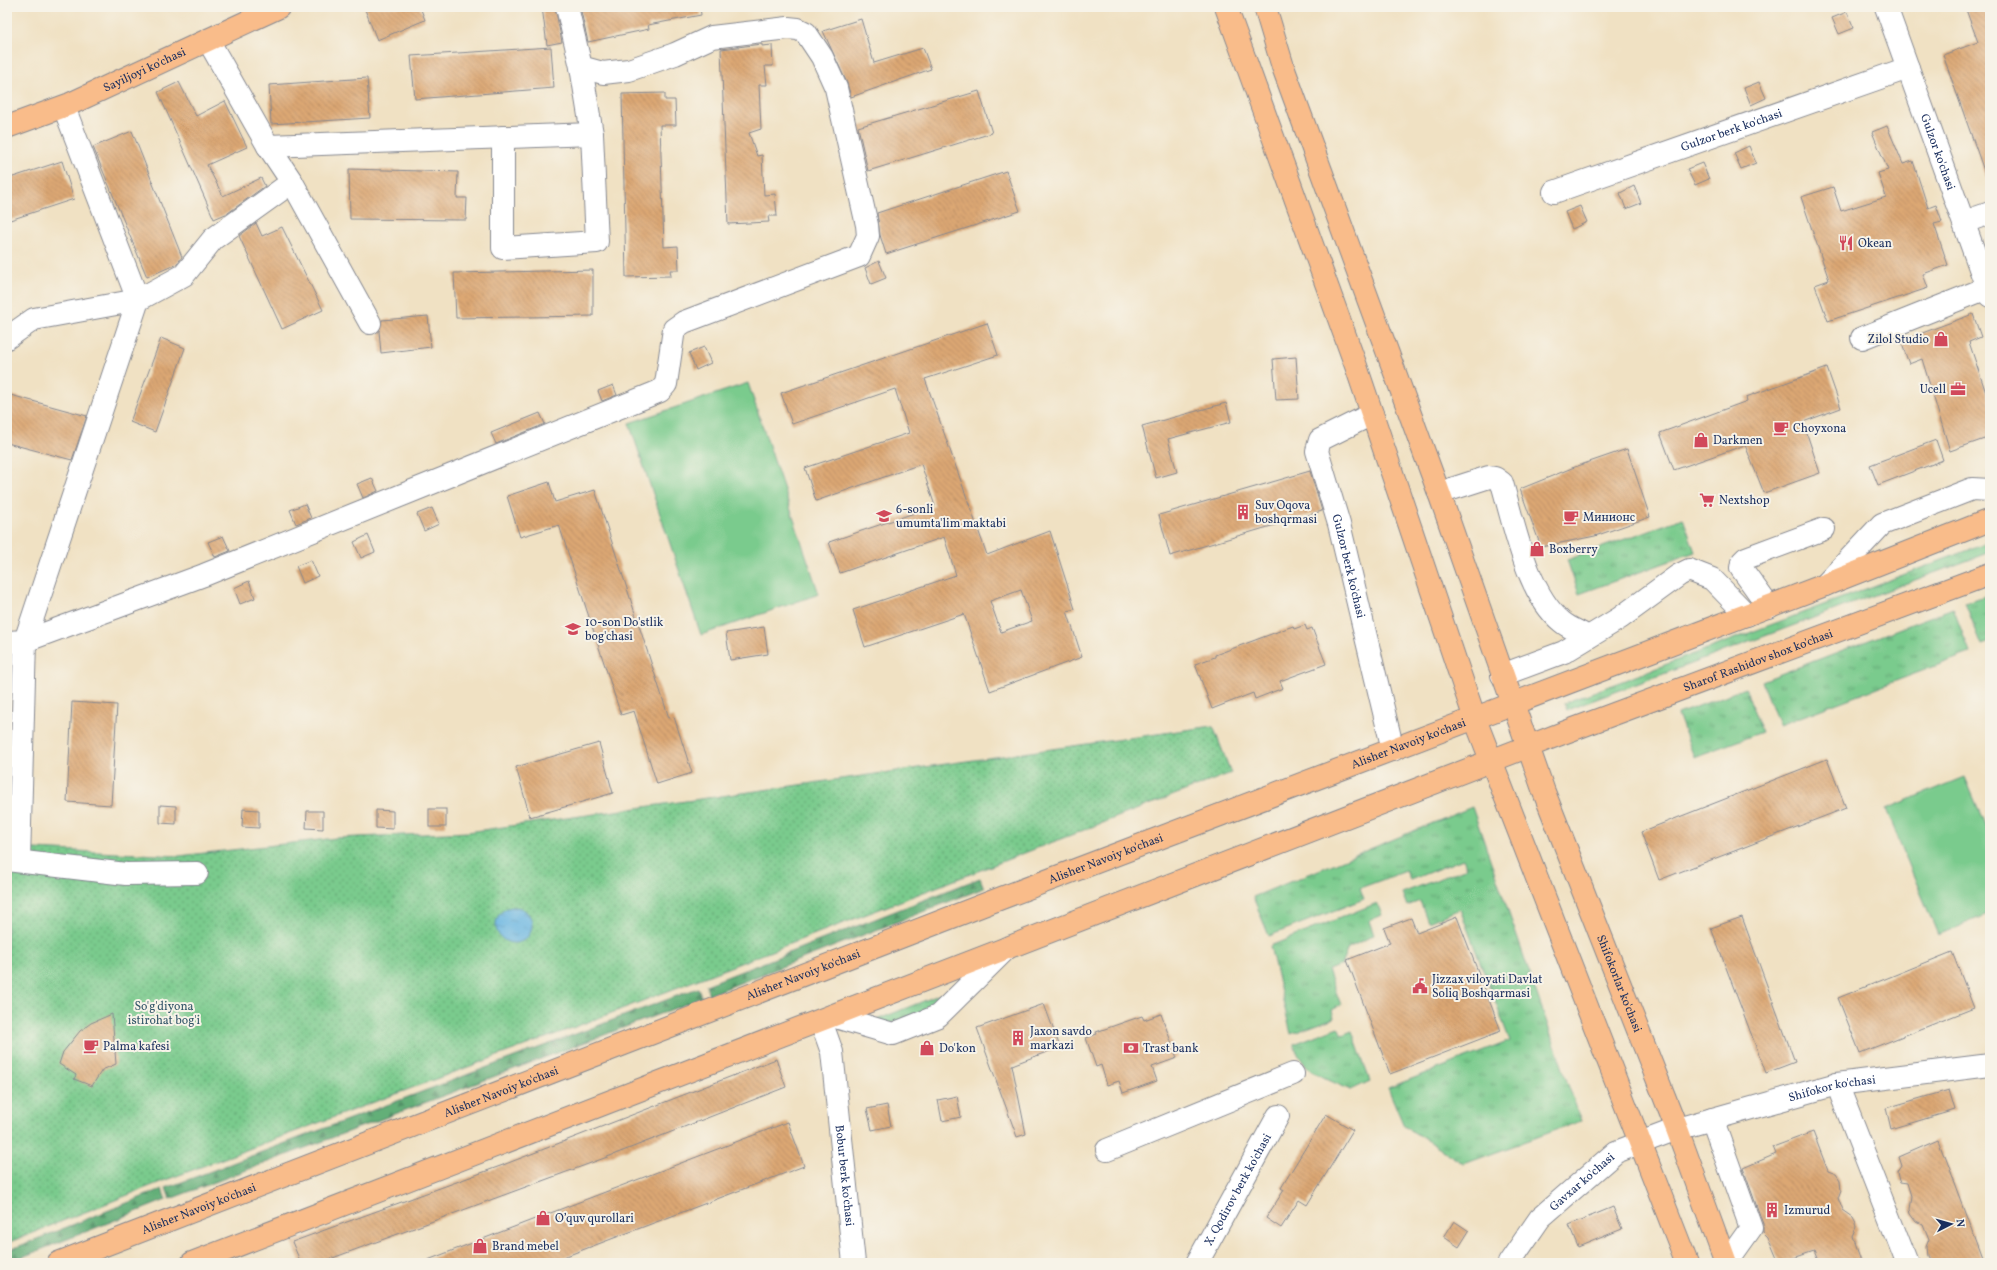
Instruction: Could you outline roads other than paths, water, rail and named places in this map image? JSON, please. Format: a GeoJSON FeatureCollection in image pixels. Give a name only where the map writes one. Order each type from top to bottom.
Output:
{"type":"FeatureCollection","features":[{"type":"Feature","properties":{"kind":"main road","name":"Sayiljoyi ko'chasi"},"geometry":{"type":"LineString","coordinates":[[7,127],[64,107],[278,7]]}},
{"type":"Feature","properties":{"kind":"main road"},"geometry":{"type":"LineString","coordinates":[[1226,7],[1372,414],[1475,718],[1687,1263]]}},
{"type":"Feature","properties":{"kind":"main road","name":"Shifokorlar ko'chasi"},"geometry":{"type":"LineString","coordinates":[[1265,7],[1286,75],[1439,493],[1527,747],[1677,1129],[1726,1263]]}},
{"type":"Feature","properties":{"kind":"main road"},"geometry":{"type":"LineString","coordinates":[[1747,615],[1825,586],[1990,520]]}},
{"type":"Feature","properties":{"kind":"main road","name":"Sharof Rashidov shox ko'chasi"},"geometry":{"type":"LineString","coordinates":[[1527,747],[1990,574]]}},
{"type":"Feature","properties":{"kind":"main road","name":"Alisher Navoiy ko'chasi"},"geometry":{"type":"LineString","coordinates":[[58,1263],[983,905],[1747,615]]}},
{"type":"Feature","properties":{"kind":"main road"},"geometry":{"type":"LineString","coordinates":[[192,1263],[1492,762],[1527,747]]}},
{"type":"Feature","properties":{"kind":"street"},"geometry":{"type":"LineString","coordinates":[[503,137],[503,248],[597,242],[592,134],[581,67],[567,7]]}},
{"type":"Feature","properties":{"kind":"street","name":"Gulzor ko'chasi"},"geometry":{"type":"LineString","coordinates":[[1886,7],[1989,292]]}},
{"type":"Feature","properties":{"kind":"street"},"geometry":{"type":"LineString","coordinates":[[16,641],[204,575],[660,391],[666,384],[674,330],[684,322],[859,256],[868,236],[867,225],[836,88],[822,57],[806,33],[798,29],[788,28],[712,36],[675,54],[629,70],[603,73],[581,67]]}},
{"type":"Feature","properties":{"kind":"street"},"geometry":{"type":"LineString","coordinates":[[208,40],[268,146],[292,182],[370,322]]}},
{"type":"Feature","properties":{"kind":"street","name":"Gulzor berk ko'chasi"},"geometry":{"type":"LineString","coordinates":[[1554,192],[1908,68]]}},
{"type":"Feature","properties":{"kind":"street"},"geometry":{"type":"LineString","coordinates":[[64,107],[138,300],[16,641],[13,860],[126,874],[197,873]]}},
{"type":"Feature","properties":{"kind":"street"},"geometry":{"type":"LineString","coordinates":[[268,146],[592,134]]}},
{"type":"Feature","properties":{"kind":"street"},"geometry":{"type":"LineString","coordinates":[[7,338],[34,319],[138,300],[184,275],[212,239],[292,182]]}},
{"type":"Feature","properties":{"kind":"street"},"geometry":{"type":"LineString","coordinates":[[1964,222],[1990,213]]}},
{"type":"Feature","properties":{"kind":"street"},"geometry":{"type":"LineString","coordinates":[[1862,338],[1989,292]]}},
{"type":"Feature","properties":{"kind":"street","name":"Gulzor berk ko'chasi"},"geometry":{"type":"LineString","coordinates":[[1372,414],[1320,440],[1317,451],[1339,524],[1393,750]]}},
{"type":"Feature","properties":{"kind":"street"},"geometry":{"type":"LineString","coordinates":[[1439,493],[1489,477],[1495,478],[1502,483],[1520,547],[1539,594],[1562,622],[1588,636]]}},
{"type":"Feature","properties":{"kind":"street"},"geometry":{"type":"LineString","coordinates":[[1825,586],[1882,524],[1972,489],[1990,490]]}},
{"type":"Feature","properties":{"kind":"street"},"geometry":{"type":"LineString","coordinates":[[1769,607],[1741,568],[1742,562],[1746,558],[1824,529]]}},
{"type":"Feature","properties":{"kind":"street"},"geometry":{"type":"LineString","coordinates":[[1502,675],[1564,652],[1588,636],[1620,618],[1679,575],[1689,570],[1712,579],[1747,615]]}},
{"type":"Feature","properties":{"kind":"street"},"geometry":{"type":"LineString","coordinates":[[826,1019],[893,1034],[900,1032],[938,1016],[1007,948]]}},
{"type":"Feature","properties":{"kind":"street","name":"Bobur berk ko'chasi"},"geometry":{"type":"LineString","coordinates":[[826,1019],[832,1052],[854,1263]]}},
{"type":"Feature","properties":{"kind":"street","name":"Shifokor ko'chasi"},"geometry":{"type":"LineString","coordinates":[[1677,1129],[1837,1084],[1990,1065]]}},
{"type":"Feature","properties":{"kind":"street"},"geometry":{"type":"LineString","coordinates":[[1107,1150],[1293,1074]]}},
{"type":"Feature","properties":{"kind":"street"},"geometry":{"type":"LineString","coordinates":[[1837,1084],[1907,1263]]}},
{"type":"Feature","properties":{"kind":"street","name":"X. Qodirov berk ko'chasi"},"geometry":{"type":"LineString","coordinates":[[1197,1263],[1278,1116]]}},
{"type":"Feature","properties":{"kind":"street"},"geometry":{"type":"LineString","coordinates":[[1712,1119],[1751,1228],[1726,1263]]}},
{"type":"Feature","properties":{"kind":"street","name":"Gavxar ko'chasi"},"geometry":{"type":"LineString","coordinates":[[1509,1263],[1540,1218],[1616,1152],[1677,1129]]}},
{"type":"Feature","properties":{"kind":"water"},"geometry":{"type":"Polygon","coordinates":[[[514,907],[527,912],[532,925],[527,938],[514,943],[501,938],[496,925],[501,912],[514,907]]]}},
{"type":"Feature","properties":{"kind":"place","name":"Okean"},"geometry":{"type":"Point","coordinates":[1846,243]}},
{"type":"Feature","properties":{"kind":"place","name":"Zilol Studio"},"geometry":{"type":"Point","coordinates":[1941,339]}},
{"type":"Feature","properties":{"kind":"place","name":"Ucell"},"geometry":{"type":"Point","coordinates":[1958,389]}},
{"type":"Feature","properties":{"kind":"place","name":"Choyxona"},"geometry":{"type":"Point","coordinates":[1781,428]}},
{"type":"Feature","properties":{"kind":"place","name":"Darkmen"},"geometry":{"type":"Point","coordinates":[1701,440]}},
{"type":"Feature","properties":{"kind":"place","name":"Nextshop"},"geometry":{"type":"Point","coordinates":[1707,500]}},
{"type":"Feature","properties":{"kind":"place","name":"Suv Oqova boshqrmasi"},"geometry":{"type":"Point","coordinates":[1243,512]}},
{"type":"Feature","properties":{"kind":"place","name":"6-sonli umumta'lim maktabi"},"geometry":{"type":"Point","coordinates":[884,516]}},
{"type":"Feature","properties":{"kind":"place","name":"Минионс"},"geometry":{"type":"Point","coordinates":[1571,517]}},
{"type":"Feature","properties":{"kind":"place","name":"Boxberry"},"geometry":{"type":"Point","coordinates":[1537,549]}},
{"type":"Feature","properties":{"kind":"place","name":"10-son Do'stlik bog'chasi"},"geometry":{"type":"Point","coordinates":[573,629]}},
{"type":"Feature","properties":{"kind":"place","name":"Jizzax viloyati Davlat Soliq Boshqarmasi"},"geometry":{"type":"Point","coordinates":[1420,986]}},
{"type":"Feature","properties":{"kind":"place","name":"Jaxon savdo markazi"},"geometry":{"type":"Point","coordinates":[1018,1038]}},
{"type":"Feature","properties":{"kind":"place","name":"Palma kafesi"},"geometry":{"type":"Point","coordinates":[91,1046]}},
{"type":"Feature","properties":{"kind":"place","name":"Do'kon"},"geometry":{"type":"Point","coordinates":[927,1048]}},
{"type":"Feature","properties":{"kind":"place","name":"Trast bank"},"geometry":{"type":"Point","coordinates":[1131,1048]}},
{"type":"Feature","properties":{"kind":"place","name":"Izmurud"},"geometry":{"type":"Point","coordinates":[1772,1210]}},
{"type":"Feature","properties":{"kind":"place","name":"O’quv qurollari"},"geometry":{"type":"Point","coordinates":[543,1218]}},
{"type":"Feature","properties":{"kind":"place","name":"Brand mebel"},"geometry":{"type":"Point","coordinates":[480,1246]}},
{"type":"Feature","properties":{"kind":"park label","name":"So'g'diyona istirohat bog'i"},"geometry":{"type":"Point","coordinates":[164,1013]}}]}
